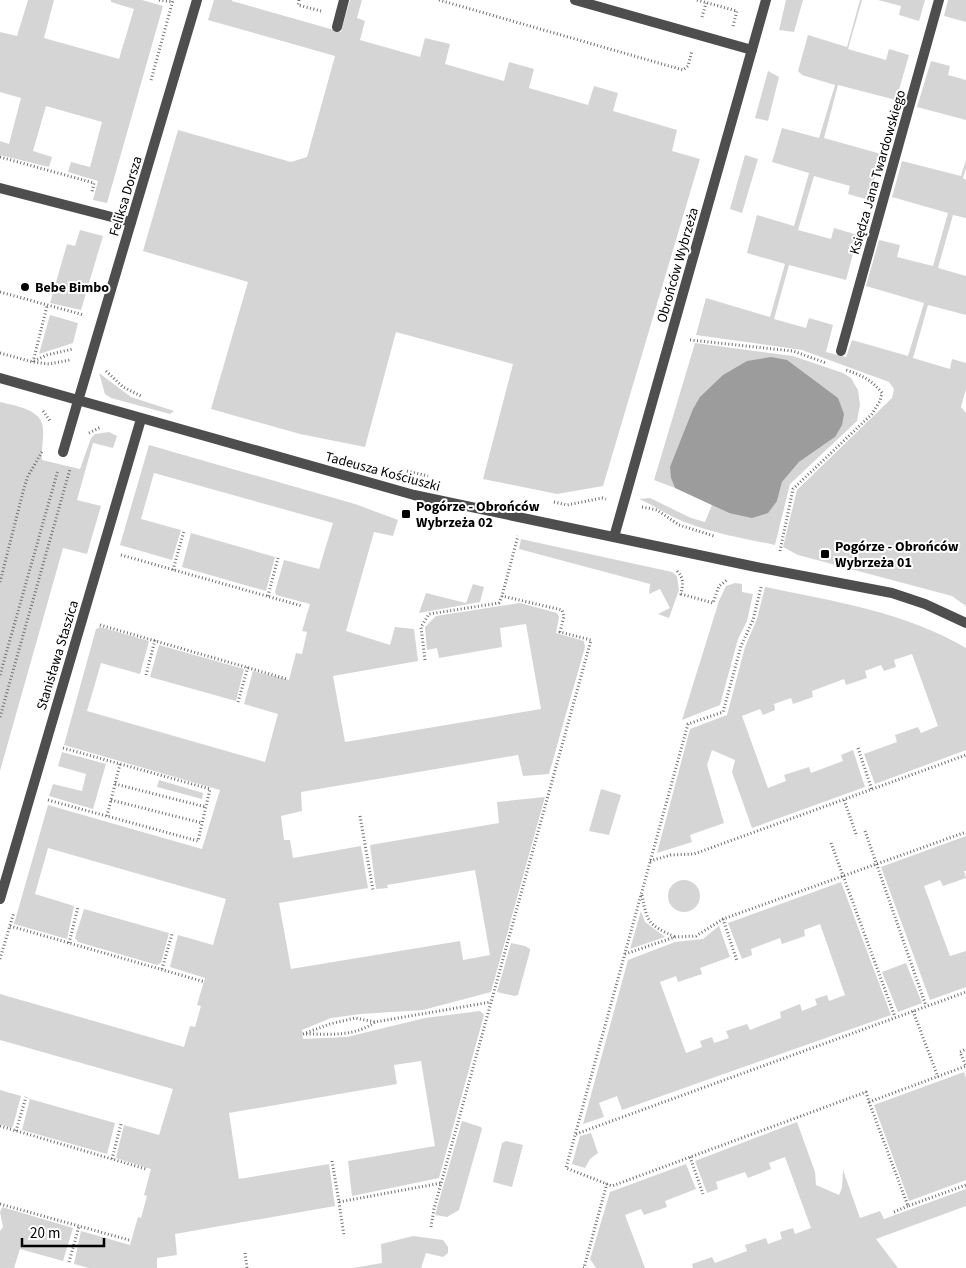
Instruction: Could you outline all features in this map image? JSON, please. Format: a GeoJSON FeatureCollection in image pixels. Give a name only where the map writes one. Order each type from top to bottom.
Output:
{"type":"FeatureCollection","features":[{"type":"Feature","properties":{"kind":"street","name":"Feliksa Dorsza"},"geometry":{"type":"LineString","coordinates":[[78,401],[197,0]]}},
{"type":"Feature","properties":{"kind":"street"},"geometry":{"type":"LineString","coordinates":[[337,26],[344,0]]}},
{"type":"Feature","properties":{"kind":"street"},"geometry":{"type":"LineString","coordinates":[[575,0],[752,50]]}},
{"type":"Feature","properties":{"kind":"street","name":"Obrońców Wybrzeża"},"geometry":{"type":"LineString","coordinates":[[614,537],[766,0]]}},
{"type":"Feature","properties":{"kind":"street","name":"Księdza Jana Twardowskiego"},"geometry":{"type":"LineString","coordinates":[[841,352],[939,0]]}},
{"type":"Feature","properties":{"kind":"street"},"geometry":{"type":"LineString","coordinates":[[0,188],[132,222]]}},
{"type":"Feature","properties":{"kind":"street","name":"Tadeusza Kościuszki"},"geometry":{"type":"LineString","coordinates":[[0,378],[414,495],[756,567],[892,593],[925,604],[966,623]]}},
{"type":"Feature","properties":{"kind":"street"},"geometry":{"type":"LineString","coordinates":[[63,452],[78,401]]}},
{"type":"Feature","properties":{"kind":"street","name":"Stanisława Staszica"},"geometry":{"type":"LineString","coordinates":[[0,900],[142,419]]}},
{"type":"Feature","properties":{"kind":"path"},"geometry":{"type":"LineString","coordinates":[[159,0],[173,2]]}},
{"type":"Feature","properties":{"kind":"path"},"geometry":{"type":"LineString","coordinates":[[299,0],[298,5],[340,16]]}},
{"type":"Feature","properties":{"kind":"path"},"geometry":{"type":"LineString","coordinates":[[439,0],[683,70],[688,66],[706,3]]}},
{"type":"Feature","properties":{"kind":"path"},"geometry":{"type":"LineString","coordinates":[[697,0],[737,12],[728,43]]}},
{"type":"Feature","properties":{"kind":"path"},"geometry":{"type":"LineString","coordinates":[[0,157],[94,183],[92,193]]}},
{"type":"Feature","properties":{"kind":"path"},"geometry":{"type":"LineString","coordinates":[[0,292],[85,316]]}},
{"type":"Feature","properties":{"kind":"path"},"geometry":{"type":"LineString","coordinates":[[33,362],[47,306]]}},
{"type":"Feature","properties":{"kind":"path"},"geometry":{"type":"LineString","coordinates":[[670,337],[792,351],[828,364]]}},
{"type":"Feature","properties":{"kind":"path"},"geometry":{"type":"LineString","coordinates":[[0,353],[33,362],[49,364],[75,359],[103,367],[123,387],[143,397]]}},
{"type":"Feature","properties":{"kind":"path"},"geometry":{"type":"LineString","coordinates":[[780,551],[794,489],[872,414],[880,401],[882,392],[875,384],[864,376],[837,367]]}},
{"type":"Feature","properties":{"kind":"path"},"geometry":{"type":"LineString","coordinates":[[0,582],[28,476],[48,442]]}},
{"type":"Feature","properties":{"kind":"path"},"geometry":{"type":"LineString","coordinates":[[0,675],[63,452]]}},
{"type":"Feature","properties":{"kind":"path"},"geometry":{"type":"LineString","coordinates":[[0,716],[70,466]]}},
{"type":"Feature","properties":{"kind":"path"},"geometry":{"type":"LineString","coordinates":[[401,469],[429,476]]}},
{"type":"Feature","properties":{"kind":"path"},"geometry":{"type":"LineString","coordinates":[[548,502],[567,504],[602,498],[657,510],[679,525],[719,538]]}},
{"type":"Feature","properties":{"kind":"path"},"geometry":{"type":"LineString","coordinates":[[173,570],[184,531]]}},
{"type":"Feature","properties":{"kind":"path"},"geometry":{"type":"LineString","coordinates":[[425,660],[421,627],[429,614],[498,603],[502,596],[519,535]]}},
{"type":"Feature","properties":{"kind":"path"},"geometry":{"type":"LineString","coordinates":[[771,550],[789,553]]}},
{"type":"Feature","properties":{"kind":"path"},"geometry":{"type":"LineString","coordinates":[[113,553],[302,606]]}},
{"type":"Feature","properties":{"kind":"path"},"geometry":{"type":"LineString","coordinates":[[268,596],[278,558]]}},
{"type":"Feature","properties":{"kind":"path"},"geometry":{"type":"LineString","coordinates":[[762,584],[753,620],[741,646],[723,712],[688,724],[566,1168],[612,1186],[866,1092],[908,1206]]}},
{"type":"Feature","properties":{"kind":"path"},"geometry":{"type":"LineString","coordinates":[[681,594],[713,603]]}},
{"type":"Feature","properties":{"kind":"path"},"geometry":{"type":"LineString","coordinates":[[431,1227],[434,1209],[590,640],[560,632],[564,616],[562,610],[502,596]]}},
{"type":"Feature","properties":{"kind":"path"},"geometry":{"type":"LineString","coordinates":[[92,623],[288,679]]}},
{"type":"Feature","properties":{"kind":"path"},"geometry":{"type":"LineString","coordinates":[[146,675],[155,640]]}},
{"type":"Feature","properties":{"kind":"path"},"geometry":{"type":"LineString","coordinates":[[238,702],[248,667]]}},
{"type":"Feature","properties":{"kind":"path"},"geometry":{"type":"LineString","coordinates":[[45,800],[198,841],[210,789],[58,746]]}},
{"type":"Feature","properties":{"kind":"path"},"geometry":{"type":"LineString","coordinates":[[858,748],[872,790]]}},
{"type":"Feature","properties":{"kind":"path"},"geometry":{"type":"LineString","coordinates":[[650,861],[672,855],[694,854],[966,755]]}},
{"type":"Feature","properties":{"kind":"path"},"geometry":{"type":"LineString","coordinates":[[107,816],[120,764]]}},
{"type":"Feature","properties":{"kind":"path"},"geometry":{"type":"LineString","coordinates":[[115,784],[206,807]]}},
{"type":"Feature","properties":{"kind":"path"},"geometry":{"type":"LineString","coordinates":[[111,800],[202,822]]}},
{"type":"Feature","properties":{"kind":"path"},"geometry":{"type":"LineString","coordinates":[[844,800],[856,834]]}},
{"type":"Feature","properties":{"kind":"path"},"geometry":{"type":"LineString","coordinates":[[360,816],[373,890]]}},
{"type":"Feature","properties":{"kind":"path"},"geometry":{"type":"LineString","coordinates":[[865,831],[926,1006]]}},
{"type":"Feature","properties":{"kind":"path"},"geometry":{"type":"LineString","coordinates":[[625,954],[675,937],[696,936],[722,919],[966,832]]}},
{"type":"Feature","properties":{"kind":"path"},"geometry":{"type":"LineString","coordinates":[[831,843],[895,1017]]}},
{"type":"Feature","properties":{"kind":"path"},"geometry":{"type":"LineString","coordinates":[[641,894],[647,919],[653,926],[675,937]]}},
{"type":"Feature","properties":{"kind":"path"},"geometry":{"type":"LineString","coordinates":[[69,942],[78,907]]}},
{"type":"Feature","properties":{"kind":"path"},"geometry":{"type":"LineString","coordinates":[[722,919],[737,961]]}},
{"type":"Feature","properties":{"kind":"path"},"geometry":{"type":"LineString","coordinates":[[10,926],[205,982]]}},
{"type":"Feature","properties":{"kind":"path"},"geometry":{"type":"LineString","coordinates":[[162,969],[172,934]]}},
{"type":"Feature","properties":{"kind":"path"},"geometry":{"type":"LineString","coordinates":[[576,1134],[966,992]]}},
{"type":"Feature","properties":{"kind":"path"},"geometry":{"type":"LineString","coordinates":[[375,1022],[365,1029],[350,1034],[303,1034],[330,1024],[355,1018],[375,1022],[491,1002]]}},
{"type":"Feature","properties":{"kind":"path"},"geometry":{"type":"LineString","coordinates":[[913,1011],[938,1076]]}},
{"type":"Feature","properties":{"kind":"path"},"geometry":{"type":"LineString","coordinates":[[869,1102],[966,1067],[960,1052],[966,1050]]}},
{"type":"Feature","properties":{"kind":"path"},"geometry":{"type":"LineString","coordinates":[[16,1131],[26,1097]]}},
{"type":"Feature","properties":{"kind":"path"},"geometry":{"type":"LineString","coordinates":[[112,1159],[121,1124]]}},
{"type":"Feature","properties":{"kind":"path"},"geometry":{"type":"LineString","coordinates":[[0,1126],[146,1169]]}},
{"type":"Feature","properties":{"kind":"path"},"geometry":{"type":"LineString","coordinates":[[690,1157],[703,1194]]}},
{"type":"Feature","properties":{"kind":"path"},"geometry":{"type":"LineString","coordinates":[[332,1160],[344,1236]]}},
{"type":"Feature","properties":{"kind":"path"},"geometry":{"type":"LineString","coordinates":[[338,1202],[442,1183]]}},
{"type":"Feature","properties":{"kind":"path"},"geometry":{"type":"LineString","coordinates":[[583,1268],[606,1183]]}},
{"type":"Feature","properties":{"kind":"path"},"geometry":{"type":"LineString","coordinates":[[894,1212],[966,1185]]}},
{"type":"Feature","properties":{"kind":"path"},"geometry":{"type":"LineString","coordinates":[[0,1204],[129,1240]]}},
{"type":"Feature","properties":{"kind":"path"},"geometry":{"type":"LineString","coordinates":[[69,1262],[79,1226]]}},
{"type":"Feature","properties":{"kind":"path"},"geometry":{"type":"LineString","coordinates":[[245,1254],[247,1268]]}},
{"type":"Feature","properties":{"kind":"shaded area"},"geometry":{"type":"Polygon","coordinates":[[[28,0],[54,0],[44,38],[119,59],[134,9],[111,2],[111,0],[142,0],[163,6],[107,203],[93,200],[98,181],[68,172],[71,162],[90,167],[102,122],[46,106],[33,151],[52,157],[49,167],[0,155],[0,141],[9,144],[21,98],[0,92],[0,32],[17,36],[28,0]]]}},
{"type":"Feature","properties":{"kind":"shaded area"},"geometry":{"type":"Polygon","coordinates":[[[214,0],[232,0],[341,32],[350,0],[362,0],[357,18],[365,21],[360,40],[420,57],[425,38],[450,44],[445,64],[504,81],[509,62],[534,69],[529,88],[588,105],[594,86],[618,93],[613,111],[677,130],[672,151],[700,159],[603,486],[557,494],[483,479],[513,364],[396,332],[365,447],[300,434],[211,409],[248,282],[143,251],[178,130],[291,162],[307,157],[335,56],[208,20],[214,0]]]}},
{"type":"Feature","properties":{"kind":"shaded area"},"geometry":{"type":"Polygon","coordinates":[[[786,0],[803,0],[794,32],[779,30],[786,0]]]}},
{"type":"Feature","properties":{"kind":"shaded area"},"geometry":{"type":"Polygon","coordinates":[[[860,0],[862,0],[848,49],[886,60],[889,49],[909,55],[896,100],[838,85],[824,138],[881,154],[869,200],[848,194],[850,186],[814,176],[798,230],[831,239],[834,228],[858,235],[846,280],[789,265],[774,319],[806,328],[809,318],[833,325],[826,352],[846,357],[852,340],[908,356],[924,303],[866,286],[879,240],[900,245],[897,257],[933,266],[948,213],[892,197],[902,161],[961,176],[966,160],[963,178],[966,180],[966,218],[953,215],[938,268],[966,276],[966,315],[928,305],[913,358],[950,369],[952,359],[966,363],[966,389],[961,407],[966,413],[966,606],[952,596],[798,555],[783,547],[797,490],[892,398],[894,389],[889,382],[802,350],[696,335],[706,298],[770,317],[785,264],[747,253],[757,215],[794,226],[809,173],[772,162],[782,128],[819,138],[835,85],[802,75],[798,71],[808,35],[847,47],[860,0]]]}},
{"type":"Feature","properties":{"kind":"shaded area"},"geometry":{"type":"Polygon","coordinates":[[[878,0],[925,0],[919,21],[899,15],[901,6],[878,0]]]}},
{"type":"Feature","properties":{"kind":"shaded area"},"geometry":{"type":"Polygon","coordinates":[[[948,0],[966,0],[966,22],[944,16],[948,0]]]}},
{"type":"Feature","properties":{"kind":"shaded area"},"geometry":{"type":"Polygon","coordinates":[[[931,61],[950,66],[948,75],[966,80],[966,120],[917,107],[931,61]]]}},
{"type":"Feature","properties":{"kind":"shaded area"},"geometry":{"type":"Polygon","coordinates":[[[768,71],[779,77],[768,121],[755,118],[768,71]]]}},
{"type":"Feature","properties":{"kind":"shaded area"},"geometry":{"type":"Polygon","coordinates":[[[745,155],[758,159],[742,213],[730,209],[745,155]]]}},
{"type":"Feature","properties":{"kind":"shaded area"},"geometry":{"type":"Polygon","coordinates":[[[80,230],[103,236],[81,310],[50,303],[67,244],[75,246],[80,230]]]}},
{"type":"Feature","properties":{"kind":"shaded area"},"geometry":{"type":"Polygon","coordinates":[[[50,315],[78,323],[73,343],[39,354],[50,315]]]}},
{"type":"Feature","properties":{"kind":"shaded area"},"geometry":{"type":"Polygon","coordinates":[[[695,343],[793,356],[843,373],[851,378],[858,390],[860,405],[857,421],[790,484],[775,545],[698,527],[673,517],[639,499],[650,498],[691,518],[705,522],[712,505],[729,513],[777,501],[782,482],[799,462],[835,437],[671,478],[675,488],[654,480],[695,343]]]}},
{"type":"Feature","properties":{"kind":"shaded area"},"geometry":{"type":"Polygon","coordinates":[[[771,357],[787,360],[838,398],[844,414],[842,425],[835,437],[799,462],[782,482],[777,501],[768,513],[752,518],[729,513],[675,488],[671,478],[670,467],[693,409],[700,397],[723,375],[747,361],[771,357]]]}},
{"type":"Feature","properties":{"kind":"shaded area"},"geometry":{"type":"Polygon","coordinates":[[[99,373],[131,397],[174,411],[170,414],[111,398],[105,394],[99,373]]]}},
{"type":"Feature","properties":{"kind":"shaded area"},"geometry":{"type":"Polygon","coordinates":[[[0,402],[27,409],[42,422],[42,460],[80,469],[91,438],[95,434],[109,432],[117,436],[113,448],[93,443],[77,500],[101,506],[87,554],[63,548],[0,771],[0,402]]]}},
{"type":"Feature","properties":{"kind":"shaded area"},"geometry":{"type":"Polygon","coordinates":[[[149,445],[355,504],[398,520],[393,536],[374,532],[346,631],[390,645],[395,627],[414,629],[418,661],[333,676],[345,742],[541,709],[526,624],[500,628],[502,647],[439,658],[437,648],[427,650],[425,627],[436,616],[520,603],[557,613],[559,617],[556,633],[584,641],[585,647],[549,774],[523,776],[518,755],[301,792],[302,811],[281,816],[284,840],[290,840],[293,858],[361,846],[368,888],[279,903],[291,969],[460,941],[463,960],[490,955],[475,870],[387,885],[388,888],[376,889],[370,845],[499,823],[497,802],[545,797],[491,992],[423,1010],[331,1018],[302,1030],[303,1039],[347,1037],[425,1018],[480,1011],[484,1015],[439,1178],[352,1196],[348,1161],[435,1146],[421,1061],[394,1065],[397,1084],[229,1113],[239,1179],[329,1164],[335,1206],[175,1234],[177,1255],[157,1258],[157,1268],[89,1268],[74,1264],[81,1231],[130,1245],[138,1217],[141,1218],[147,1196],[144,1195],[151,1169],[116,1158],[124,1125],[159,1135],[173,1089],[0,1040],[0,994],[184,1047],[190,1026],[195,1027],[201,1006],[197,1005],[205,978],[170,967],[178,935],[213,945],[226,899],[48,848],[35,894],[74,906],[67,939],[14,924],[48,805],[202,849],[220,790],[64,745],[96,629],[100,627],[149,641],[140,674],[101,663],[87,711],[265,762],[278,714],[244,704],[253,671],[289,680],[296,653],[302,654],[307,632],[302,631],[310,604],[276,595],[275,592],[284,560],[319,569],[333,523],[154,473],[141,519],[181,530],[172,560],[120,545],[149,445]]]}},
{"type":"Feature","properties":{"kind":"shaded area"},"geometry":{"type":"Polygon","coordinates":[[[191,533],[275,557],[266,591],[182,567],[191,533]]]}},
{"type":"Feature","properties":{"kind":"shaded area"},"geometry":{"type":"Polygon","coordinates":[[[521,539],[672,572],[677,576],[679,590],[669,618],[658,614],[670,608],[660,589],[649,594],[650,584],[519,549],[521,539]]]}},
{"type":"Feature","properties":{"kind":"shaded area"},"geometry":{"type":"Polygon","coordinates":[[[735,583],[742,584],[742,592],[753,594],[747,621],[738,639],[720,705],[682,720],[719,601],[726,586],[735,583]]]}},
{"type":"Feature","properties":{"kind":"shaded area"},"geometry":{"type":"Polygon","coordinates":[[[473,584],[484,587],[480,602],[419,613],[426,593],[466,603],[473,584]]]}},
{"type":"Feature","properties":{"kind":"shaded area"},"geometry":{"type":"Polygon","coordinates":[[[765,587],[868,609],[918,625],[966,648],[966,750],[875,784],[864,754],[897,742],[895,735],[918,727],[921,733],[938,726],[912,654],[894,660],[896,667],[884,671],[881,665],[865,671],[867,678],[846,685],[844,679],[812,691],[813,697],[793,704],[791,698],[774,704],[775,710],[763,715],[760,709],[742,716],[768,788],[786,781],[784,775],[809,767],[811,773],[843,761],[841,755],[853,750],[865,787],[752,828],[732,772],[735,760],[712,750],[707,765],[724,823],[690,835],[692,842],[657,853],[690,729],[727,715],[745,647],[757,619],[765,587]]]}},
{"type":"Feature","properties":{"kind":"shaded area"},"geometry":{"type":"Polygon","coordinates":[[[159,645],[244,669],[236,701],[150,677],[159,645]]]}},
{"type":"Feature","properties":{"kind":"shaded area"},"geometry":{"type":"Polygon","coordinates":[[[62,752],[106,764],[93,809],[49,796],[53,784],[82,791],[86,774],[58,766],[62,752]]]}},
{"type":"Feature","properties":{"kind":"shaded area"},"geometry":{"type":"Polygon","coordinates":[[[159,780],[203,793],[202,799],[157,787],[159,780]]]}},
{"type":"Feature","properties":{"kind":"shaded area"},"geometry":{"type":"Polygon","coordinates":[[[601,789],[621,795],[609,835],[589,831],[601,789]]]}},
{"type":"Feature","properties":{"kind":"shaded area"},"geometry":{"type":"Polygon","coordinates":[[[966,836],[966,871],[964,871],[966,878],[943,886],[940,880],[924,886],[950,956],[966,951],[966,987],[930,1000],[881,867],[966,836]]]}},
{"type":"Feature","properties":{"kind":"shaded area"},"geometry":{"type":"Polygon","coordinates":[[[684,880],[690,881],[695,885],[699,890],[699,902],[695,907],[690,911],[684,912],[678,911],[673,907],[669,902],[668,896],[669,890],[673,885],[678,881],[684,880]]]}},
{"type":"Feature","properties":{"kind":"shaded area"},"geometry":{"type":"Polygon","coordinates":[[[841,882],[891,1015],[622,1110],[617,1096],[599,1103],[604,1117],[583,1124],[628,960],[675,942],[703,939],[719,926],[730,957],[700,968],[702,974],[678,982],[676,976],[660,982],[686,1053],[702,1047],[700,1041],[712,1037],[714,1043],[729,1038],[726,1031],[747,1024],[750,1030],[781,1018],[780,1012],[800,1004],[802,1011],[817,1005],[815,999],[827,995],[829,1001],[845,995],[820,924],[804,930],[805,936],[782,944],[780,938],[751,949],[752,955],[742,959],[728,923],[841,882]]]}},
{"type":"Feature","properties":{"kind":"shaded area"},"geometry":{"type":"Polygon","coordinates":[[[84,909],[169,933],[161,963],[157,965],[78,942],[75,938],[84,909]]]}},
{"type":"Feature","properties":{"kind":"shaded area"},"geometry":{"type":"Polygon","coordinates":[[[641,911],[645,922],[665,937],[630,949],[641,911]]]}},
{"type":"Feature","properties":{"kind":"shaded area"},"geometry":{"type":"Polygon","coordinates":[[[511,943],[530,949],[518,995],[515,996],[497,992],[511,943]]]}},
{"type":"Feature","properties":{"kind":"shaded area"},"geometry":{"type":"Polygon","coordinates":[[[906,963],[922,1003],[898,1012],[882,972],[906,963]]]}},
{"type":"Feature","properties":{"kind":"shaded area"},"geometry":{"type":"Polygon","coordinates":[[[964,1072],[966,1078],[966,1180],[909,1201],[874,1105],[964,1072]]]}},
{"type":"Feature","properties":{"kind":"shaded area"},"geometry":{"type":"Polygon","coordinates":[[[0,1090],[21,1096],[11,1128],[0,1124],[0,1090]]]}},
{"type":"Feature","properties":{"kind":"shaded area"},"geometry":{"type":"Polygon","coordinates":[[[30,1099],[115,1123],[107,1154],[22,1130],[30,1099]]]}},
{"type":"Feature","properties":{"kind":"shaded area"},"geometry":{"type":"Polygon","coordinates":[[[462,1121],[482,1129],[459,1210],[447,1217],[435,1215],[462,1121]]]}},
{"type":"Feature","properties":{"kind":"shaded area"},"geometry":{"type":"Polygon","coordinates":[[[797,1122],[815,1172],[816,1185],[839,1195],[842,1188],[843,1170],[860,1218],[880,1211],[884,1219],[966,1189],[966,1206],[876,1239],[898,1268],[693,1268],[692,1264],[712,1257],[715,1263],[747,1251],[745,1245],[766,1238],[768,1244],[782,1239],[780,1232],[793,1228],[795,1234],[811,1228],[785,1157],[769,1163],[771,1169],[748,1178],[745,1172],[716,1182],[718,1189],[707,1193],[695,1161],[797,1122]]]}},
{"type":"Feature","properties":{"kind":"shaded area"},"geometry":{"type":"Polygon","coordinates":[[[591,1133],[598,1153],[590,1159],[585,1168],[572,1164],[580,1136],[591,1133]]]}},
{"type":"Feature","properties":{"kind":"shaded area"},"geometry":{"type":"Polygon","coordinates":[[[506,1141],[523,1145],[512,1187],[493,1182],[502,1143],[506,1141]]]}},
{"type":"Feature","properties":{"kind":"shaded area"},"geometry":{"type":"Polygon","coordinates":[[[686,1164],[696,1189],[665,1201],[667,1207],[644,1215],[641,1209],[625,1215],[645,1268],[596,1268],[590,1259],[610,1192],[686,1164]]]}},
{"type":"Feature","properties":{"kind":"shaded area"},"geometry":{"type":"Polygon","coordinates":[[[2,1207],[73,1228],[63,1261],[20,1249],[14,1268],[0,1268],[0,1231],[3,1227],[0,1212],[2,1207]]]}},
{"type":"Feature","properties":{"kind":"shaded area"},"geometry":{"type":"Polygon","coordinates":[[[413,1236],[443,1240],[448,1247],[448,1253],[443,1257],[426,1253],[421,1268],[353,1268],[382,1263],[381,1244],[413,1236]]]}},
{"type":"Feature","properties":{"kind":"place","name":"Bebe Bimbo"},"geometry":{"type":"Point","coordinates":[25,287]}},
{"type":"Feature","properties":{"kind":"place","name":"Pogórze - Obrońców Wybrzeża 02"},"geometry":{"type":"Point","coordinates":[406,514]}},
{"type":"Feature","properties":{"kind":"place","name":"Pogórze - Obrońców Wybrzeża 01"},"geometry":{"type":"Point","coordinates":[825,554]}}]}
